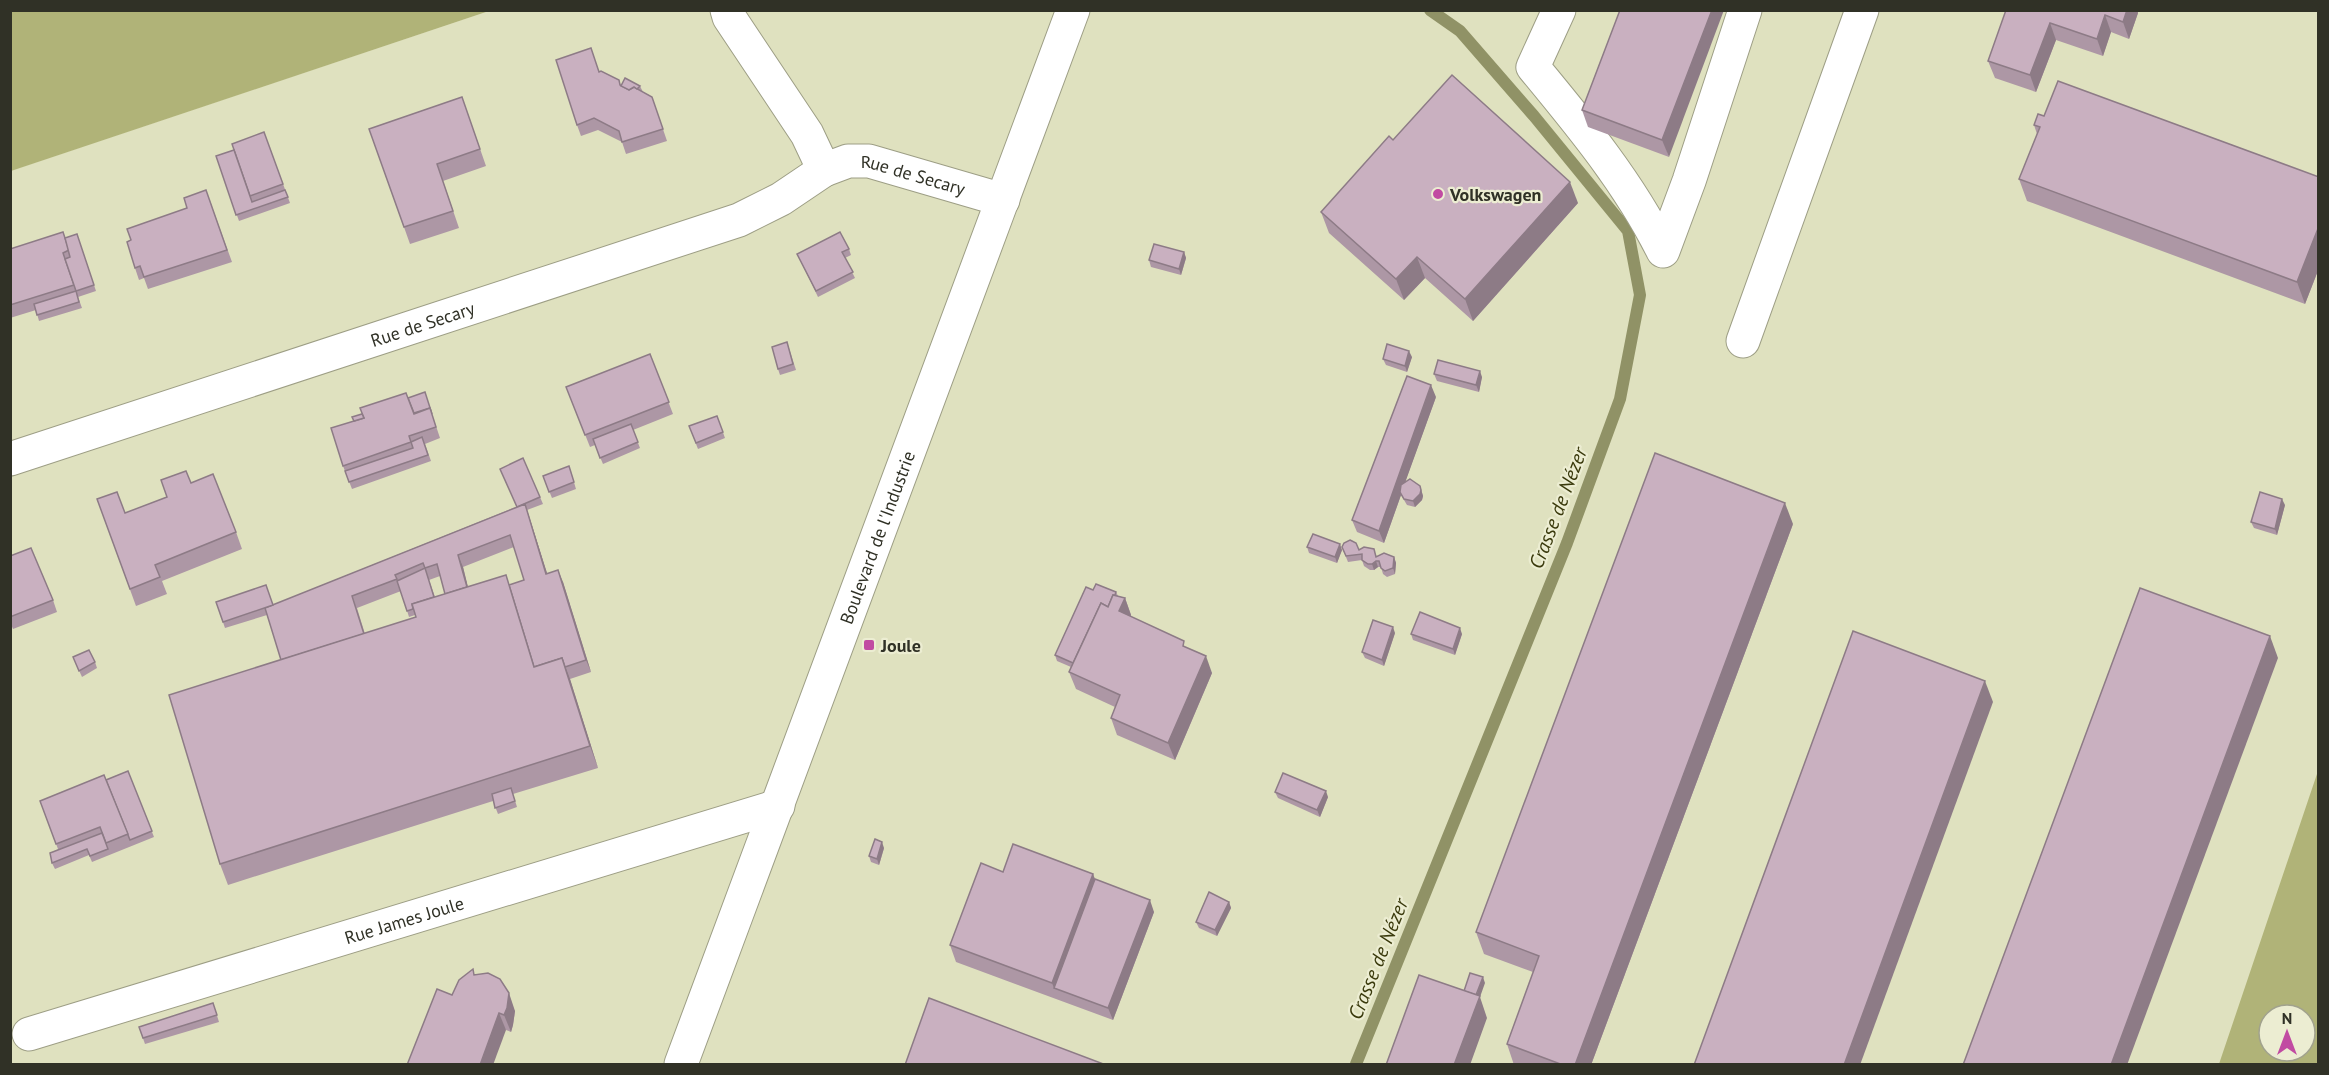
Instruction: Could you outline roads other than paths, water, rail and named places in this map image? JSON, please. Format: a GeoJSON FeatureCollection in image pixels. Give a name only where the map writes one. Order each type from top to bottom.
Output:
{"type":"FeatureCollection","features":[{"type":"Feature","properties":{"kind":"street"},"geometry":{"type":"LineString","coordinates":[[727,10],[807,134],[824,170]]}},
{"type":"Feature","properties":{"kind":"street","name":"Boulevard de l'Industrie"},"geometry":{"type":"LineString","coordinates":[[681,1065],[1073,10]]}},
{"type":"Feature","properties":{"kind":"street"},"geometry":{"type":"LineString","coordinates":[[1559,10],[1533,67],[1580,123],[1615,172],[1645,215],[1663,251],[1689,181],[1745,10]]}},
{"type":"Feature","properties":{"kind":"street"},"geometry":{"type":"LineString","coordinates":[[1743,341],[1862,10]]}},
{"type":"Feature","properties":{"kind":"street","name":"Rue de Secary"},"geometry":{"type":"LineString","coordinates":[[10,459],[739,220],[781,199],[824,170],[848,161],[869,160],[1003,200]]}},
{"type":"Feature","properties":{"kind":"street","name":"Rue James Joule"},"geometry":{"type":"LineString","coordinates":[[30,1034],[777,806]]}},
{"type":"Feature","properties":{"kind":"waterway","name":"Crasse de Nézer"},"geometry":{"type":"LineString","coordinates":[[1356,1064],[1567,543],[1620,399],[1640,295],[1628,231],[1534,116],[1460,31],[1430,10]]}},
{"type":"Feature","properties":{"kind":"place","name":"Volkswagen"},"geometry":{"type":"Point","coordinates":[1438,194]}},
{"type":"Feature","properties":{"kind":"place","name":"Joule"},"geometry":{"type":"Point","coordinates":[869,645]}}]}
